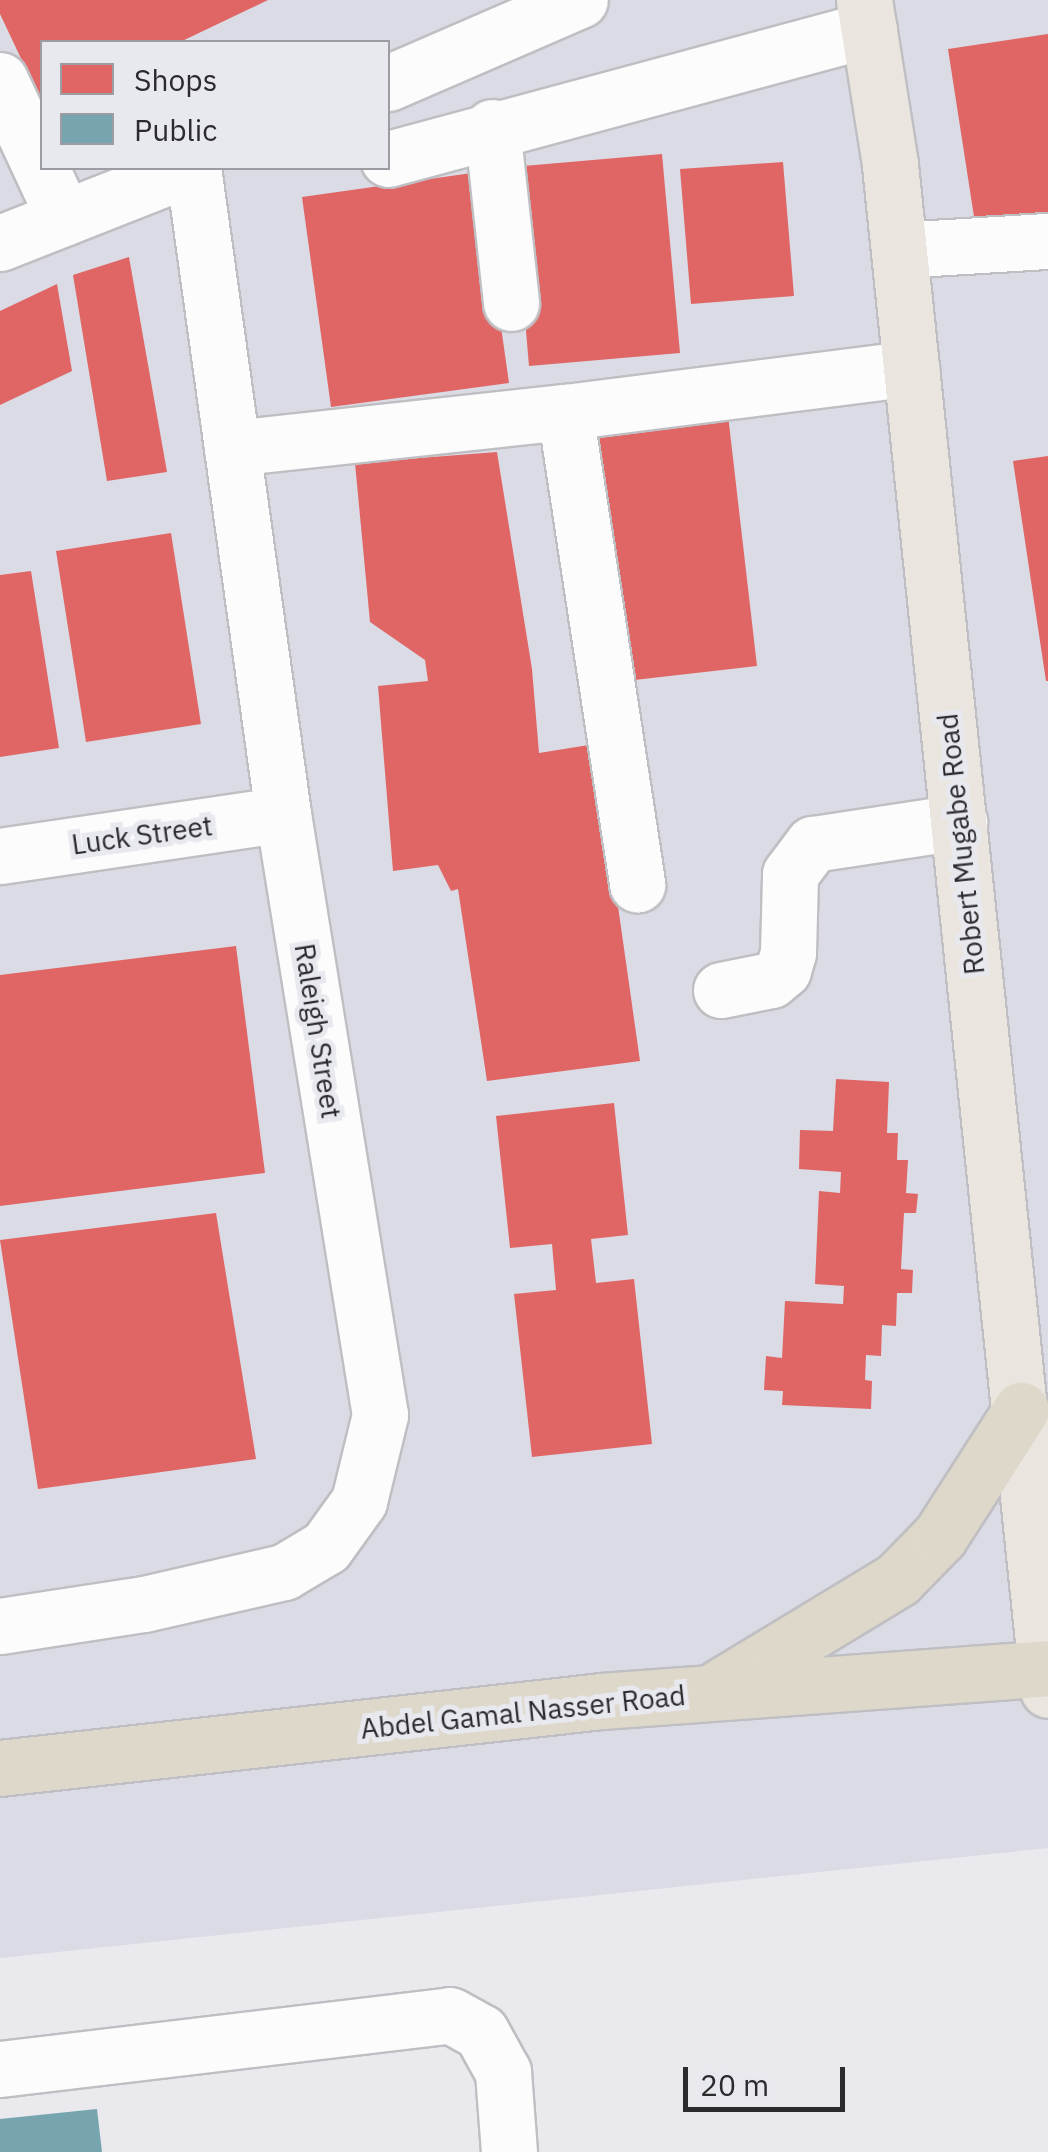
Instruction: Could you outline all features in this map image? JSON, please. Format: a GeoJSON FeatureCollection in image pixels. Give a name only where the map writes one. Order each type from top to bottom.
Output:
{"type":"FeatureCollection","features":[{"type":"Feature","properties":{"kind":"highway"},"geometry":{"type":"LineString","coordinates":[[709,1694],[898,1579],[940,1536],[1020,1410]]}},
{"type":"Feature","properties":{"kind":"highway","name":"Abdel Gamal Nasser Road"},"geometry":{"type":"LineString","coordinates":[[0,1768],[582,1703],[1047,1675]]}},
{"type":"Feature","properties":{"kind":"main road","name":"Robert Mugabe Road"},"geometry":{"type":"LineString","coordinates":[[867,15],[899,250],[1047,1675]]}},
{"type":"Feature","properties":{"kind":"street"},"geometry":{"type":"LineString","coordinates":[[390,82],[580,0]]}},
{"type":"Feature","properties":{"kind":"street"},"geometry":{"type":"LineString","coordinates":[[390,157],[867,15]]}},
{"type":"Feature","properties":{"kind":"street"},"geometry":{"type":"LineString","coordinates":[[0,80],[40,166]]}},
{"type":"Feature","properties":{"kind":"street"},"geometry":{"type":"LineString","coordinates":[[492,127],[510,304]]}},
{"type":"Feature","properties":{"kind":"street"},"geometry":{"type":"LineString","coordinates":[[42,170],[64,218]]}},
{"type":"Feature","properties":{"kind":"street"},"geometry":{"type":"LineString","coordinates":[[0,243],[186,170]]}},
{"type":"Feature","properties":{"kind":"street","name":"Raleigh Street"},"geometry":{"type":"LineString","coordinates":[[0,1626],[144,1604],[284,1572],[326,1547],[360,1501],[380,1415],[284,814],[191,170]]}},
{"type":"Feature","properties":{"kind":"street"},"geometry":{"type":"LineString","coordinates":[[899,250],[1048,241]]}},
{"type":"Feature","properties":{"kind":"street"},"geometry":{"type":"LineString","coordinates":[[232,448],[566,412],[911,368]]}},
{"type":"Feature","properties":{"kind":"street"},"geometry":{"type":"LineString","coordinates":[[566,412],[637,885]]}},
{"type":"Feature","properties":{"kind":"street","name":"Luck Street"},"geometry":{"type":"LineString","coordinates":[[0,856],[284,814]]}},
{"type":"Feature","properties":{"kind":"street"},"geometry":{"type":"LineString","coordinates":[[721,990],[771,980],[782,970],[788,953],[790,874],[814,844],[959,822]]}},
{"type":"Feature","properties":{"kind":"street"},"geometry":{"type":"LineString","coordinates":[[0,2070],[450,2015],[481,2032],[503,2072],[509,2152]]}},
{"type":"Feature","properties":{"kind":"shaded area"},"geometry":{"type":"Polygon","coordinates":[[[0,0],[1048,0],[1048,1848],[0,1958],[0,0]]]}},
{"type":"Feature","properties":{"kind":"building: Shops"},"geometry":{"type":"Polygon","coordinates":[[[0,0],[268,0],[184,40],[40,40],[40,99],[0,14],[0,0]]]}},
{"type":"Feature","properties":{"kind":"building: Shops"},"geometry":{"type":"Polygon","coordinates":[[[1048,34],[1048,225],[977,236],[948,49],[1048,34]]]}},
{"type":"Feature","properties":{"kind":"building: Shops"},"geometry":{"type":"Polygon","coordinates":[[[662,154],[680,353],[529,366],[512,167],[662,154]]]}},
{"type":"Feature","properties":{"kind":"building: Shops"},"geometry":{"type":"Polygon","coordinates":[[[783,162],[794,296],[691,304],[680,169],[783,162]]]}},
{"type":"Feature","properties":{"kind":"building: Shops"},"geometry":{"type":"Polygon","coordinates":[[[479,172],[509,383],[331,407],[302,197],[479,172]]]}},
{"type":"Feature","properties":{"kind":"building: Shops"},"geometry":{"type":"Polygon","coordinates":[[[129,257],[167,472],[107,481],[73,275],[129,257]]]}},
{"type":"Feature","properties":{"kind":"building: Shops"},"geometry":{"type":"Polygon","coordinates":[[[57,284],[72,371],[0,405],[0,311],[57,284]]]}},
{"type":"Feature","properties":{"kind":"building: Shops"},"geometry":{"type":"Polygon","coordinates":[[[728,415],[757,666],[617,682],[587,431],[728,415]]]}},
{"type":"Feature","properties":{"kind":"building: Shops"},"geometry":{"type":"Polygon","coordinates":[[[497,452],[532,669],[539,753],[595,744],[640,1061],[487,1081],[458,889],[451,891],[438,865],[393,871],[378,686],[428,681],[425,660],[370,622],[355,463],[497,452]]]}},
{"type":"Feature","properties":{"kind":"building: Shops"},"geometry":{"type":"Polygon","coordinates":[[[1048,456],[1048,681],[1046,681],[1013,461],[1048,456]]]}},
{"type":"Feature","properties":{"kind":"building: Shops"},"geometry":{"type":"Polygon","coordinates":[[[171,533],[201,724],[86,742],[56,551],[171,533]]]}},
{"type":"Feature","properties":{"kind":"building: Shops"},"geometry":{"type":"Polygon","coordinates":[[[31,571],[59,748],[0,757],[0,575],[31,571]]]}},
{"type":"Feature","properties":{"kind":"building: Shops"},"geometry":{"type":"Polygon","coordinates":[[[236,946],[265,1173],[0,1206],[0,975],[236,946]]]}},
{"type":"Feature","properties":{"kind":"building: Shops"},"geometry":{"type":"Polygon","coordinates":[[[836,1079],[889,1082],[887,1133],[898,1133],[897,1160],[908,1160],[906,1193],[918,1194],[916,1213],[904,1213],[901,1269],[913,1270],[912,1293],[897,1293],[896,1326],[882,1325],[881,1356],[866,1355],[865,1380],[872,1381],[871,1409],[782,1405],[783,1391],[764,1390],[766,1356],[782,1358],[785,1301],[843,1304],[844,1286],[815,1284],[819,1191],[840,1193],[841,1172],[799,1169],[800,1130],[833,1131],[836,1079]]]}},
{"type":"Feature","properties":{"kind":"building: Shops"},"geometry":{"type":"Polygon","coordinates":[[[614,1103],[628,1235],[591,1239],[596,1283],[634,1279],[652,1444],[532,1457],[514,1294],[556,1290],[552,1244],[510,1248],[496,1116],[614,1103]]]}},
{"type":"Feature","properties":{"kind":"building: Shops"},"geometry":{"type":"Polygon","coordinates":[[[216,1213],[256,1459],[38,1489],[0,1240],[216,1213]]]}},
{"type":"Feature","properties":{"kind":"building: Public"},"geometry":{"type":"Polygon","coordinates":[[[97,2109],[102,2152],[0,2152],[0,2119],[97,2109]]]}}]}
